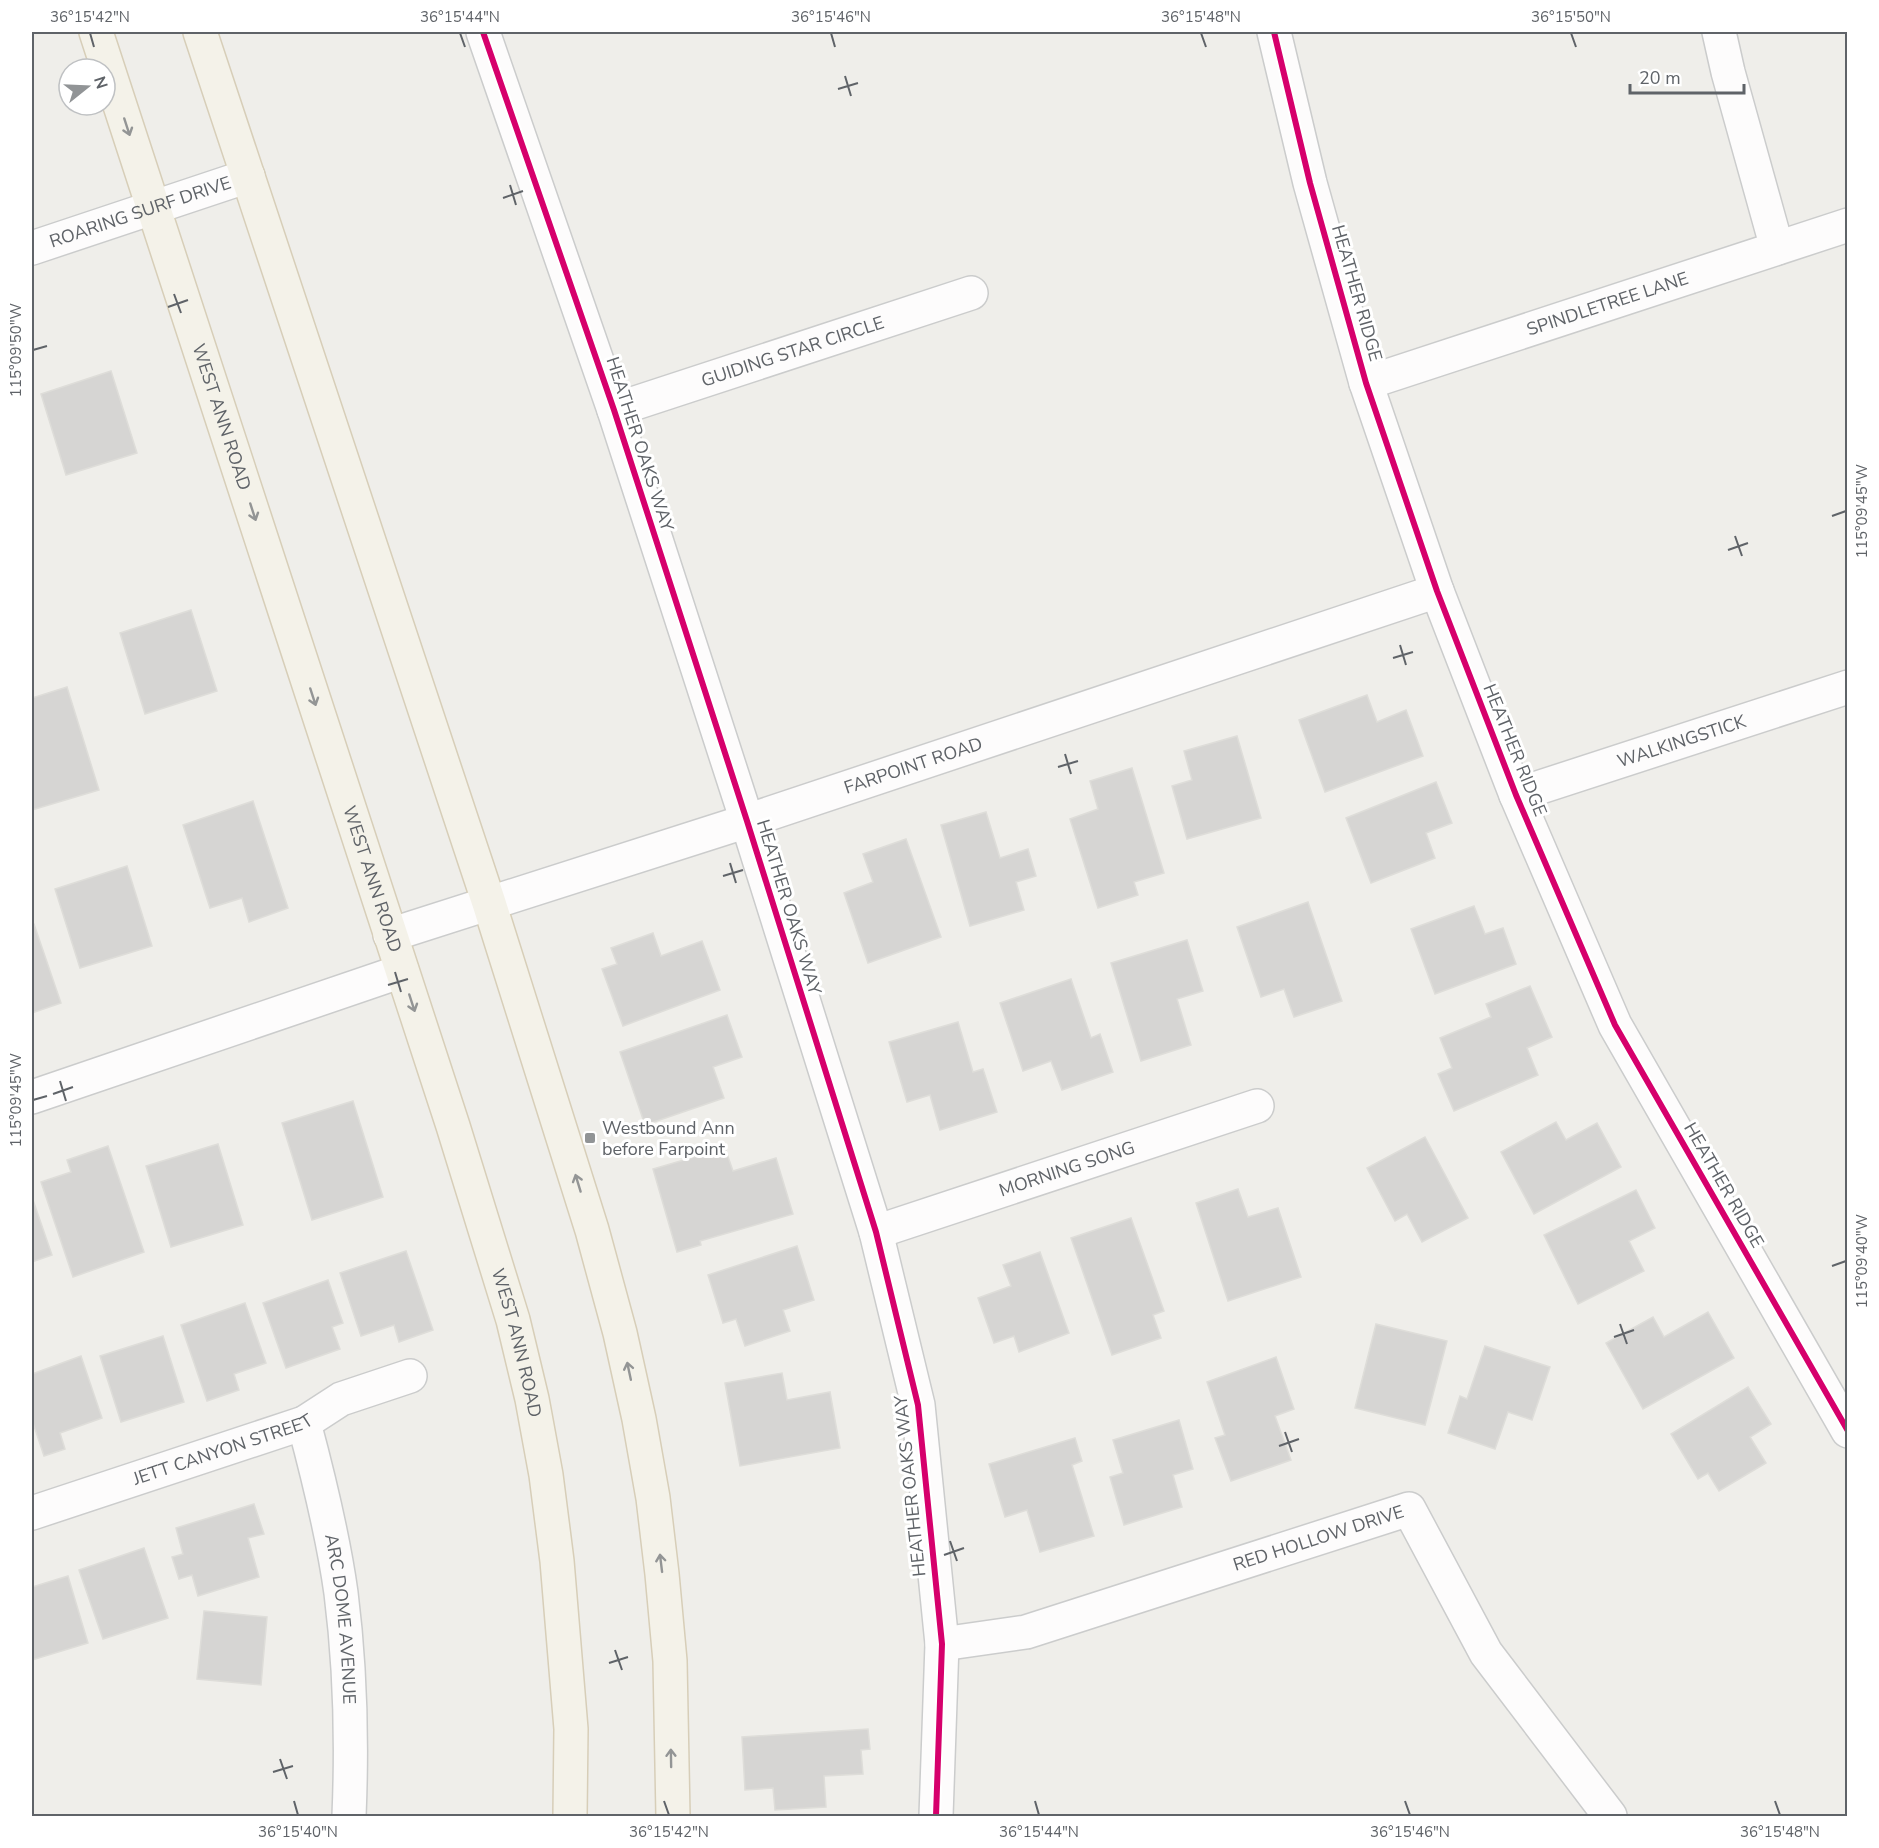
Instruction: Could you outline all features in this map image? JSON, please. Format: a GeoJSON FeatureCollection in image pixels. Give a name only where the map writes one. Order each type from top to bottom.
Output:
{"type":"FeatureCollection","features":[{"type":"Feature","properties":{"kind":"main road","name":"WEST ANN ROAD"},"geometry":{"type":"LineString","coordinates":[[96,32],[402,971],[513,1320],[532,1400],[546,1475],[565,1645],[571,1729],[570,1816]]}},
{"type":"Feature","properties":{"kind":"main road"},"geometry":{"type":"LineString","coordinates":[[200,32],[489,903],[592,1230],[620,1333],[653,1498],[670,1661],[673,1816]]}},
{"type":"Feature","properties":{"kind":"street","name":"HEATHER OAKS WAY"},"geometry":{"type":"LineString","coordinates":[[483,32],[614,410],[747,820],[876,1232],[918,1405],[942,1644],[936,1816]]}},
{"type":"Feature","properties":{"kind":"street","name":"HEATHER RIDGE"},"geometry":{"type":"LineString","coordinates":[[1274,32],[1310,183],[1366,383],[1437,591],[1516,795],[1615,1025],[1848,1431]]}},
{"type":"Feature","properties":{"kind":"street"},"geometry":{"type":"LineString","coordinates":[[1719,32],[1777,248]]}},
{"type":"Feature","properties":{"kind":"street","name":"ROARING SURF DRIVE"},"geometry":{"type":"LineString","coordinates":[[32,248],[248,176]]}},
{"type":"Feature","properties":{"kind":"street","name":"SPINDLETREE LANE"},"geometry":{"type":"LineString","coordinates":[[1366,383],[1848,225]]}},
{"type":"Feature","properties":{"kind":"street","name":"GUIDING STAR CIRCLE"},"geometry":{"type":"LineString","coordinates":[[614,410],[971,293]]}},
{"type":"Feature","properties":{"kind":"street","name":"FARPOINT ROAD"},"geometry":{"type":"LineString","coordinates":[[390,935],[747,820],[1437,591]]}},
{"type":"Feature","properties":{"kind":"street","name":"WALKINGSTICK"},"geometry":{"type":"LineString","coordinates":[[1516,795],[1848,687]]}},
{"type":"Feature","properties":{"kind":"street"},"geometry":{"type":"LineString","coordinates":[[32,1096],[402,971]]}},
{"type":"Feature","properties":{"kind":"street","name":"MORNING SONG"},"geometry":{"type":"LineString","coordinates":[[876,1232],[1257,1106]]}},
{"type":"Feature","properties":{"kind":"street","name":"JETT CANYON STREET"},"geometry":{"type":"LineString","coordinates":[[32,1513],[304,1423],[341,1399],[410,1377]]}},
{"type":"Feature","properties":{"kind":"street","name":"ARC DOME AVENUE"},"geometry":{"type":"LineString","coordinates":[[304,1423],[324,1495],[341,1593],[349,1689],[349,1816]]}},
{"type":"Feature","properties":{"kind":"street","name":"RED HOLLOW DRIVE"},"geometry":{"type":"LineString","coordinates":[[942,1644],[1026,1632],[1409,1509],[1486,1653],[1610,1816]]}},
{"type":"Feature","properties":{"kind":"building"},"geometry":{"type":"Polygon","coordinates":[[[111,371],[137,453],[66,475],[41,394],[111,371]]]}},
{"type":"Feature","properties":{"kind":"building"},"geometry":{"type":"Polygon","coordinates":[[[191,610],[217,691],[145,714],[120,633],[191,610]]]}},
{"type":"Feature","properties":{"kind":"building"},"geometry":{"type":"Polygon","coordinates":[[[67,687],[99,790],[32,810],[32,698],[67,687]]]}},
{"type":"Feature","properties":{"kind":"building"},"geometry":{"type":"Polygon","coordinates":[[[1367,695],[1377,722],[1406,710],[1423,756],[1325,792],[1299,720],[1367,695]]]}},
{"type":"Feature","properties":{"kind":"building"},"geometry":{"type":"Polygon","coordinates":[[[1237,736],[1261,818],[1187,839],[1172,786],[1192,780],[1184,751],[1237,736]]]}},
{"type":"Feature","properties":{"kind":"building"},"geometry":{"type":"Polygon","coordinates":[[[1132,768],[1164,873],[1134,882],[1138,895],[1098,908],[1070,819],[1098,809],[1090,781],[1132,768]]]}},
{"type":"Feature","properties":{"kind":"building"},"geometry":{"type":"Polygon","coordinates":[[[1436,782],[1452,823],[1426,833],[1435,858],[1371,883],[1346,818],[1436,782]]]}},
{"type":"Feature","properties":{"kind":"building"},"geometry":{"type":"Polygon","coordinates":[[[253,801],[288,908],[249,922],[242,898],[210,908],[183,825],[253,801]]]}},
{"type":"Feature","properties":{"kind":"building"},"geometry":{"type":"Polygon","coordinates":[[[986,812],[1000,858],[1028,849],[1036,876],[1016,882],[1024,910],[970,926],[941,825],[986,812]]]}},
{"type":"Feature","properties":{"kind":"building"},"geometry":{"type":"Polygon","coordinates":[[[906,839],[941,937],[868,963],[844,893],[873,882],[863,854],[906,839]]]}},
{"type":"Feature","properties":{"kind":"building"},"geometry":{"type":"Polygon","coordinates":[[[127,866],[152,946],[80,968],[55,889],[127,866]]]}},
{"type":"Feature","properties":{"kind":"building"},"geometry":{"type":"Polygon","coordinates":[[[1308,902],[1342,1001],[1294,1017],[1284,989],[1261,997],[1237,927],[1308,902]]]}},
{"type":"Feature","properties":{"kind":"building"},"geometry":{"type":"Polygon","coordinates":[[[1474,906],[1485,934],[1503,928],[1516,964],[1435,994],[1411,929],[1474,906]]]}},
{"type":"Feature","properties":{"kind":"building"},"geometry":{"type":"Polygon","coordinates":[[[32,924],[34,924],[61,1003],[32,1013],[32,924]]]}},
{"type":"Feature","properties":{"kind":"building"},"geometry":{"type":"Polygon","coordinates":[[[653,933],[661,956],[702,941],[720,990],[623,1026],[602,969],[617,964],[611,948],[653,933]]]}},
{"type":"Feature","properties":{"kind":"building"},"geometry":{"type":"Polygon","coordinates":[[[1187,940],[1203,991],[1177,999],[1191,1045],[1141,1061],[1111,963],[1187,940]]]}},
{"type":"Feature","properties":{"kind":"building"},"geometry":{"type":"Polygon","coordinates":[[[1071,979],[1091,1038],[1100,1034],[1113,1072],[1062,1090],[1051,1061],[1023,1071],[1000,1003],[1071,979]]]}},
{"type":"Feature","properties":{"kind":"building"},"geometry":{"type":"Polygon","coordinates":[[[1530,986],[1552,1037],[1527,1048],[1538,1075],[1454,1111],[1438,1074],[1452,1068],[1440,1038],[1491,1017],[1486,1004],[1530,986]]]}},
{"type":"Feature","properties":{"kind":"building"},"geometry":{"type":"Polygon","coordinates":[[[727,1015],[742,1057],[713,1067],[724,1098],[645,1125],[620,1052],[727,1015]]]}},
{"type":"Feature","properties":{"kind":"building"},"geometry":{"type":"Polygon","coordinates":[[[958,1022],[973,1072],[983,1069],[997,1112],[940,1130],[930,1095],[907,1102],[889,1042],[958,1022]]]}},
{"type":"Feature","properties":{"kind":"building"},"geometry":{"type":"Polygon","coordinates":[[[353,1101],[383,1197],[312,1220],[282,1123],[353,1101]]]}},
{"type":"Feature","properties":{"kind":"building"},"geometry":{"type":"Polygon","coordinates":[[[1556,1122],[1566,1140],[1597,1123],[1621,1167],[1534,1214],[1501,1152],[1556,1122]]]}},
{"type":"Feature","properties":{"kind":"building"},"geometry":{"type":"Polygon","coordinates":[[[1425,1137],[1468,1218],[1422,1242],[1407,1214],[1395,1221],[1367,1168],[1425,1137]]]}},
{"type":"Feature","properties":{"kind":"building"},"geometry":{"type":"Polygon","coordinates":[[[218,1144],[243,1225],[171,1247],[146,1166],[218,1144]]]}},
{"type":"Feature","properties":{"kind":"building"},"geometry":{"type":"Polygon","coordinates":[[[108,1146],[144,1252],[73,1277],[41,1182],[71,1172],[67,1160],[108,1146]]]}},
{"type":"Feature","properties":{"kind":"building"},"geometry":{"type":"Polygon","coordinates":[[[725,1148],[733,1171],[776,1158],[793,1214],[700,1241],[701,1245],[677,1252],[653,1169],[725,1148]]]}},
{"type":"Feature","properties":{"kind":"building"},"geometry":{"type":"Polygon","coordinates":[[[1238,1189],[1248,1217],[1278,1208],[1301,1277],[1228,1301],[1196,1203],[1238,1189]]]}},
{"type":"Feature","properties":{"kind":"building"},"geometry":{"type":"Polygon","coordinates":[[[1636,1190],[1655,1228],[1629,1241],[1644,1271],[1578,1304],[1544,1235],[1636,1190]]]}},
{"type":"Feature","properties":{"kind":"building"},"geometry":{"type":"Polygon","coordinates":[[[32,1197],[52,1255],[32,1262],[32,1197]]]}},
{"type":"Feature","properties":{"kind":"building"},"geometry":{"type":"Polygon","coordinates":[[[1131,1218],[1164,1311],[1153,1315],[1161,1338],[1112,1355],[1071,1238],[1131,1218]]]}},
{"type":"Feature","properties":{"kind":"building"},"geometry":{"type":"Polygon","coordinates":[[[797,1246],[814,1300],[783,1310],[790,1331],[745,1346],[736,1319],[723,1323],[708,1275],[797,1246]]]}},
{"type":"Feature","properties":{"kind":"building"},"geometry":{"type":"Polygon","coordinates":[[[406,1251],[433,1330],[399,1342],[394,1325],[361,1336],[340,1273],[406,1251]]]}},
{"type":"Feature","properties":{"kind":"building"},"geometry":{"type":"Polygon","coordinates":[[[1040,1252],[1069,1333],[1019,1352],[1014,1336],[994,1343],[978,1298],[1011,1286],[1003,1265],[1040,1252]]]}},
{"type":"Feature","properties":{"kind":"building"},"geometry":{"type":"Polygon","coordinates":[[[328,1280],[343,1323],[332,1327],[340,1349],[286,1368],[263,1303],[328,1280]]]}},
{"type":"Feature","properties":{"kind":"building"},"geometry":{"type":"Polygon","coordinates":[[[245,1303],[266,1363],[234,1374],[239,1390],[207,1401],[181,1325],[245,1303]]]}},
{"type":"Feature","properties":{"kind":"building"},"geometry":{"type":"Polygon","coordinates":[[[1708,1312],[1734,1358],[1643,1409],[1606,1343],[1653,1317],[1664,1337],[1708,1312]]]}},
{"type":"Feature","properties":{"kind":"building"},"geometry":{"type":"Polygon","coordinates":[[[1376,1324],[1447,1341],[1425,1425],[1355,1408],[1376,1324]]]}},
{"type":"Feature","properties":{"kind":"building"},"geometry":{"type":"Polygon","coordinates":[[[163,1336],[184,1402],[121,1422],[100,1356],[163,1336]]]}},
{"type":"Feature","properties":{"kind":"building"},"geometry":{"type":"Polygon","coordinates":[[[1485,1346],[1550,1367],[1532,1420],[1508,1412],[1495,1449],[1448,1433],[1460,1396],[1467,1399],[1485,1346]]]}},
{"type":"Feature","properties":{"kind":"building"},"geometry":{"type":"Polygon","coordinates":[[[81,1356],[102,1418],[60,1433],[65,1449],[44,1456],[32,1420],[32,1374],[81,1356]]]}},
{"type":"Feature","properties":{"kind":"building"},"geometry":{"type":"Polygon","coordinates":[[[1276,1357],[1294,1409],[1275,1416],[1291,1460],[1231,1481],[1215,1438],[1225,1435],[1207,1382],[1276,1357]]]}},
{"type":"Feature","properties":{"kind":"building"},"geometry":{"type":"Polygon","coordinates":[[[782,1373],[787,1400],[830,1392],[840,1448],[740,1466],[725,1383],[782,1373]]]}},
{"type":"Feature","properties":{"kind":"building"},"geometry":{"type":"Polygon","coordinates":[[[1748,1387],[1771,1424],[1750,1437],[1766,1463],[1719,1491],[1708,1473],[1698,1479],[1671,1434],[1748,1387]]]}},
{"type":"Feature","properties":{"kind":"building"},"geometry":{"type":"Polygon","coordinates":[[[1179,1420],[1193,1469],[1173,1475],[1182,1507],[1124,1525],[1110,1477],[1123,1473],[1113,1440],[1179,1420]]]}},
{"type":"Feature","properties":{"kind":"building"},"geometry":{"type":"Polygon","coordinates":[[[1075,1438],[1082,1461],[1072,1465],[1094,1536],[1040,1552],[1027,1510],[1005,1517],[989,1464],[1075,1438]]]}},
{"type":"Feature","properties":{"kind":"building"},"geometry":{"type":"Polygon","coordinates":[[[254,1504],[264,1534],[248,1538],[259,1577],[198,1596],[192,1575],[179,1579],[172,1557],[183,1554],[176,1528],[254,1504]]]}},
{"type":"Feature","properties":{"kind":"building"},"geometry":{"type":"Polygon","coordinates":[[[144,1548],[168,1618],[103,1639],[79,1570],[144,1548]]]}},
{"type":"Feature","properties":{"kind":"building"},"geometry":{"type":"Polygon","coordinates":[[[68,1576],[88,1643],[32,1660],[32,1587],[68,1576]]]}},
{"type":"Feature","properties":{"kind":"building"},"geometry":{"type":"Polygon","coordinates":[[[204,1611],[267,1617],[261,1685],[197,1679],[204,1611]]]}},
{"type":"Feature","properties":{"kind":"building"},"geometry":{"type":"Polygon","coordinates":[[[868,1729],[870,1749],[861,1750],[863,1774],[824,1776],[826,1807],[775,1810],[773,1788],[745,1790],[742,1737],[868,1729]]]}},
{"type":"Feature","properties":{"kind":"cycle path"},"geometry":{"type":"LineString","coordinates":[[483,32],[614,410],[747,821],[876,1232],[918,1405],[942,1644],[936,1816]]}},
{"type":"Feature","properties":{"kind":"cycle path"},"geometry":{"type":"LineString","coordinates":[[1274,32],[1310,183],[1366,383],[1437,591],[1516,795],[1615,1025],[1848,1431]]}},
{"type":"Feature","properties":{"kind":"place","name":"Westbound Ann before Farpoint"},"geometry":{"type":"Point","coordinates":[590,1138]}}]}
